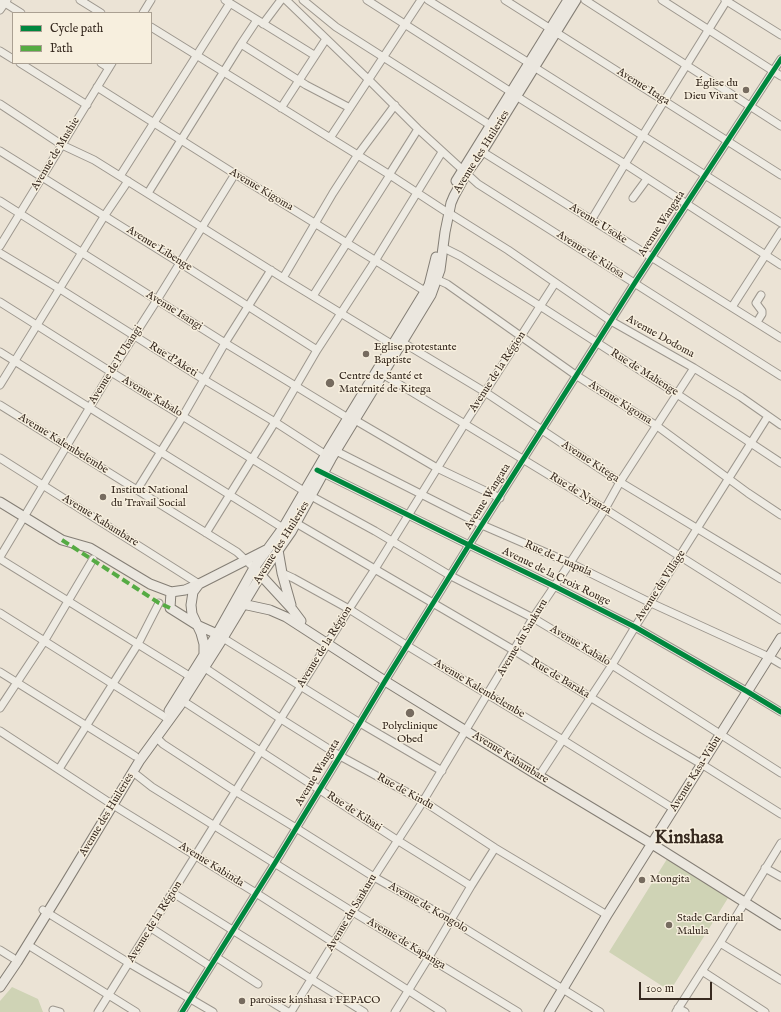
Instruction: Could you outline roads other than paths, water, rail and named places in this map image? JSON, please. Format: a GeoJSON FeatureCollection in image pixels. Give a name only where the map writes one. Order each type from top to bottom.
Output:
{"type":"FeatureCollection","features":[{"type":"Feature","properties":{"kind":"main road","name":"Avenue des Huileries"},"geometry":{"type":"LineString","coordinates":[[553,31],[568,0]]}},
{"type":"Feature","properties":{"kind":"main road","name":"Avenue des Huileries"},"geometry":{"type":"LineString","coordinates":[[320,472],[326,455],[352,419],[380,373],[402,342],[428,294],[447,212],[464,172],[553,31],[576,0]]}},
{"type":"Feature","properties":{"kind":"main road","name":"Avenue des Huileries"},"geometry":{"type":"LineString","coordinates":[[479,150],[490,125],[513,94]]}},
{"type":"Feature","properties":{"kind":"main road","name":"Avenue des Huileries"},"geometry":{"type":"LineString","coordinates":[[380,373],[389,342],[438,280],[444,248],[447,212]]}},
{"type":"Feature","properties":{"kind":"main road","name":"Avenue des Huileries"},"geometry":{"type":"LineString","coordinates":[[258,572],[278,550],[296,523],[308,494],[320,472],[336,451],[352,419]]}},
{"type":"Feature","properties":{"kind":"main road","name":"Avenue des Huileries"},"geometry":{"type":"LineString","coordinates":[[0,979],[45,912],[111,803],[136,756],[165,717],[205,668],[220,636],[258,572],[268,549],[308,494]]}},
{"type":"Feature","properties":{"kind":"main road"},"geometry":{"type":"LineString","coordinates":[[0,502],[62,540],[94,550],[150,584],[171,592],[185,590],[199,584],[268,549]]}},
{"type":"Feature","properties":{"kind":"main road"},"geometry":{"type":"LineString","coordinates":[[278,550],[282,573],[292,609]]}},
{"type":"Feature","properties":{"kind":"main road","name":"Avenue Kalembelembe"},"geometry":{"type":"LineString","coordinates":[[258,572],[302,621]]}},
{"type":"Feature","properties":{"kind":"main road"},"geometry":{"type":"LineString","coordinates":[[199,584],[193,592],[191,599],[192,614],[201,633],[204,644],[204,655]]}},
{"type":"Feature","properties":{"kind":"main road"},"geometry":{"type":"LineString","coordinates":[[171,592],[170,608],[197,625],[220,636]]}},
{"type":"Feature","properties":{"kind":"main road","name":"Avenue Kabambare"},"geometry":{"type":"LineString","coordinates":[[239,603],[270,610],[286,617],[466,731],[781,924]]}},
{"type":"Feature","properties":{"kind":"main road","name":"Avenue des Huileries"},"geometry":{"type":"LineString","coordinates":[[111,803],[181,699],[190,677],[204,655],[220,636]]}},
{"type":"Feature","properties":{"kind":"main road","name":"Avenue Kasa-Vubu"},"geometry":{"type":"LineString","coordinates":[[549,1012],[607,915],[703,765],[781,638]]}},
{"type":"Feature","properties":{"kind":"main road","name":"Avenue des Huileries"},"geometry":{"type":"LineString","coordinates":[[0,987],[28,945],[45,912]]}},
{"type":"Feature","properties":{"kind":"street"},"geometry":{"type":"LineString","coordinates":[[80,0],[99,12]]}},
{"type":"Feature","properties":{"kind":"street"},"geometry":{"type":"LineString","coordinates":[[144,12],[151,0]]}},
{"type":"Feature","properties":{"kind":"street"},"geometry":{"type":"LineString","coordinates":[[148,193],[241,44],[260,22],[285,0]]}},
{"type":"Feature","properties":{"kind":"street","name":"Avenue de Kilosa"},"geometry":{"type":"LineString","coordinates":[[285,0],[464,172],[495,195],[781,376]]}},
{"type":"Feature","properties":{"kind":"street"},"geometry":{"type":"LineString","coordinates":[[303,0],[336,27],[490,125]]}},
{"type":"Feature","properties":{"kind":"street"},"geometry":{"type":"LineString","coordinates":[[367,0],[781,265]]}},
{"type":"Feature","properties":{"kind":"street"},"geometry":{"type":"LineString","coordinates":[[330,138],[421,0]]}},
{"type":"Feature","properties":{"kind":"street"},"geometry":{"type":"LineString","coordinates":[[428,0],[644,135],[781,223]]}},
{"type":"Feature","properties":{"kind":"street","name":"Avenue Itaga"},"geometry":{"type":"LineString","coordinates":[[504,0],[781,175]]}},
{"type":"Feature","properties":{"kind":"street"},"geometry":{"type":"LineString","coordinates":[[586,0],[781,126]]}},
{"type":"Feature","properties":{"kind":"street"},"geometry":{"type":"LineString","coordinates":[[662,0],[708,31],[781,76]]}},
{"type":"Feature","properties":{"kind":"street"},"geometry":{"type":"LineString","coordinates":[[592,219],[625,164],[688,66],[727,0],[781,35]]}},
{"type":"Feature","properties":{"kind":"street"},"geometry":{"type":"LineString","coordinates":[[0,10],[4,1],[20,12]]}},
{"type":"Feature","properties":{"kind":"street"},"geometry":{"type":"LineString","coordinates":[[120,176],[197,55],[228,2],[314,55]]}},
{"type":"Feature","properties":{"kind":"street","name":"Avenue Dodoma"},"geometry":{"type":"LineString","coordinates":[[152,28],[508,250],[611,321],[694,368],[781,425]]}},
{"type":"Feature","properties":{"kind":"street"},"geometry":{"type":"LineString","coordinates":[[281,108],[298,79],[326,39]]}},
{"type":"Feature","properties":{"kind":"street"},"geometry":{"type":"LineString","coordinates":[[241,44],[298,79],[350,108]]}},
{"type":"Feature","properties":{"kind":"street"},"geometry":{"type":"LineString","coordinates":[[0,51],[12,58]]}},
{"type":"Feature","properties":{"kind":"street","name":"Avenue Wangata"},"geometry":{"type":"LineString","coordinates":[[182,1012],[320,790],[406,645],[434,604],[469,545],[611,321],[781,59]]}},
{"type":"Feature","properties":{"kind":"street"},"geometry":{"type":"LineString","coordinates":[[22,64],[87,105]]}},
{"type":"Feature","properties":{"kind":"street","name":"Avenue de Mushie"},"geometry":{"type":"LineString","coordinates":[[0,246],[110,66]]}},
{"type":"Feature","properties":{"kind":"street","name":"Avenue Kigoma"},"geometry":{"type":"LineString","coordinates":[[97,87],[181,141],[428,294]]}},
{"type":"Feature","properties":{"kind":"street"},"geometry":{"type":"LineString","coordinates":[[0,104],[62,145],[94,160],[389,342]]}},
{"type":"Feature","properties":{"kind":"street"},"geometry":{"type":"LineString","coordinates":[[283,278],[357,156],[395,105]]}},
{"type":"Feature","properties":{"kind":"street"},"geometry":{"type":"LineString","coordinates":[[313,296],[418,129]]}},
{"type":"Feature","properties":{"kind":"street","name":"Avenue Usoke"},"geometry":{"type":"LineString","coordinates":[[479,150],[781,338]]}},
{"type":"Feature","properties":{"kind":"street","name":"Avenue Libenge"},"geometry":{"type":"LineString","coordinates":[[0,151],[317,350]]}},
{"type":"Feature","properties":{"kind":"street"},"geometry":{"type":"LineString","coordinates":[[206,533],[252,460],[317,350],[375,261],[416,192],[442,152]]}},
{"type":"Feature","properties":{"kind":"street","name":"Avenue de l'Ubangi"},"geometry":{"type":"LineString","coordinates":[[0,558],[110,372],[157,300],[235,174]]}},
{"type":"Feature","properties":{"kind":"street"},"geometry":{"type":"LineString","coordinates":[[633,198],[647,179]]}},
{"type":"Feature","properties":{"kind":"street"},"geometry":{"type":"LineString","coordinates":[[0,386],[128,181]]}},
{"type":"Feature","properties":{"kind":"street","name":"Avenue Isangi"},"geometry":{"type":"LineString","coordinates":[[0,202],[295,386],[437,468],[500,498]]}},
{"type":"Feature","properties":{"kind":"street"},"geometry":{"type":"LineString","coordinates":[[732,307],[781,231]]}},
{"type":"Feature","properties":{"kind":"street","name":"Rue de Mahenge"},"geometry":{"type":"LineString","coordinates":[[444,248],[460,256],[540,306],[781,463]]}},
{"type":"Feature","properties":{"kind":"street","name":"Rue d'Aketi"},"geometry":{"type":"LineString","coordinates":[[0,253],[326,455]]}},
{"type":"Feature","properties":{"kind":"street"},"geometry":{"type":"LineString","coordinates":[[137,490],[183,416],[203,379],[271,270]]}},
{"type":"Feature","properties":{"kind":"street","name":"Avenue Kigoma"},"geometry":{"type":"LineString","coordinates":[[438,280],[448,284],[577,376],[657,426],[781,515]]}},
{"type":"Feature","properties":{"kind":"street","name":"Avenue de la Région"},"geometry":{"type":"LineString","coordinates":[[98,1012],[173,894],[234,791],[281,719],[300,686],[392,542],[464,425],[555,283]]}},
{"type":"Feature","properties":{"kind":"street"},"geometry":{"type":"LineString","coordinates":[[757,322],[762,314],[762,311],[756,303],[761,295]]}},
{"type":"Feature","properties":{"kind":"street","name":"Avenue Kabalo"},"geometry":{"type":"LineString","coordinates":[[0,302],[110,372],[308,494],[375,531],[451,576],[533,618],[612,665],[781,772]]}},
{"type":"Feature","properties":{"kind":"street","name":"Avenue Kitega"},"geometry":{"type":"LineString","coordinates":[[402,342],[485,392],[620,482],[781,579]]}},
{"type":"Feature","properties":{"kind":"street"},"geometry":{"type":"LineString","coordinates":[[0,352],[283,528]]}},
{"type":"Feature","properties":{"kind":"street","name":"Avenue du Sankuru"},"geometry":{"type":"LineString","coordinates":[[291,1012],[374,877],[442,771],[533,618],[605,509],[620,482],[694,368]]}},
{"type":"Feature","properties":{"kind":"street","name":"Rue de Nyanza"},"geometry":{"type":"LineString","coordinates":[[380,373],[605,509],[781,620]]}},
{"type":"Feature","properties":{"kind":"street","name":"Avenue Kalembelembe"},"geometry":{"type":"LineString","coordinates":[[0,405],[237,552],[258,572]]}},
{"type":"Feature","properties":{"kind":"street","name":"Avenue du Village"},"geometry":{"type":"LineString","coordinates":[[539,776],[612,665],[768,416]]}},
{"type":"Feature","properties":{"kind":"street","name":"Rue de Luapula"},"geometry":{"type":"LineString","coordinates":[[336,451],[482,525],[570,563],[781,664]]}},
{"type":"Feature","properties":{"kind":"street","name":"Avenue Kabambare"},"geometry":{"type":"LineString","coordinates":[[0,458],[199,584]]}},
{"type":"Feature","properties":{"kind":"street","name":"Avenue de la Croix Rouge"},"geometry":{"type":"LineString","coordinates":[[320,472],[635,627],[781,712]]}},
{"type":"Feature","properties":{"kind":"street","name":"Rue de Baraka"},"geometry":{"type":"LineString","coordinates":[[296,523],[591,697],[781,814]]}},
{"type":"Feature","properties":{"kind":"street"},"geometry":{"type":"LineString","coordinates":[[0,558],[190,677]]}},
{"type":"Feature","properties":{"kind":"street"},"geometry":{"type":"LineString","coordinates":[[0,708],[44,640],[93,559]]}},
{"type":"Feature","properties":{"kind":"street","name":"Avenue Kalembelembe"},"geometry":{"type":"LineString","coordinates":[[282,573],[349,609],[674,809]]}},
{"type":"Feature","properties":{"kind":"street"},"geometry":{"type":"LineString","coordinates":[[59,769],[138,644],[160,603]]}},
{"type":"Feature","properties":{"kind":"street"},"geometry":{"type":"LineString","coordinates":[[0,613],[165,717]]}},
{"type":"Feature","properties":{"kind":"street","name":"Avenue Kalembelembe"},"geometry":{"type":"LineString","coordinates":[[302,621],[310,633]]}},
{"type":"Feature","properties":{"kind":"street"},"geometry":{"type":"LineString","coordinates":[[220,636],[360,723],[442,771]]}},
{"type":"Feature","properties":{"kind":"street","name":"Rue de Kindu"},"geometry":{"type":"LineString","coordinates":[[205,668],[281,719],[340,756],[423,801],[495,848],[607,915]]}},
{"type":"Feature","properties":{"kind":"street"},"geometry":{"type":"LineString","coordinates":[[0,672],[136,756]]}},
{"type":"Feature","properties":{"kind":"street","name":"Rue de Kibati"},"geometry":{"type":"LineString","coordinates":[[181,699],[471,886]]}},
{"type":"Feature","properties":{"kind":"street","name":"Avenue Kabinda"},"geometry":{"type":"LineString","coordinates":[[0,731],[111,803],[256,893],[442,1012]]}},
{"type":"Feature","properties":{"kind":"street","name":"Avenue de Kongolo"},"geometry":{"type":"LineString","coordinates":[[156,737],[163,744],[234,791],[374,877],[451,920],[600,1012]]}},
{"type":"Feature","properties":{"kind":"street","name":"Avenue de Kapanga"},"geometry":{"type":"LineString","coordinates":[[133,772],[152,787],[214,826],[518,1012]]}},
{"type":"Feature","properties":{"kind":"street"},"geometry":{"type":"LineString","coordinates":[[685,1012],[677,1010],[781,842]]}},
{"type":"Feature","properties":{"kind":"street"},"geometry":{"type":"LineString","coordinates":[[395,1012],[495,848]]}},
{"type":"Feature","properties":{"kind":"street"},"geometry":{"type":"LineString","coordinates":[[765,868],[781,877]]}},
{"type":"Feature","properties":{"kind":"street"},"geometry":{"type":"LineString","coordinates":[[173,894],[364,1012]]}},
{"type":"Feature","properties":{"kind":"street"},"geometry":{"type":"LineString","coordinates":[[45,912],[213,1012]]}},
{"type":"Feature","properties":{"kind":"street"},"geometry":{"type":"LineString","coordinates":[[151,928],[210,966]]}},
{"type":"Feature","properties":{"kind":"street"},"geometry":{"type":"LineString","coordinates":[[720,942],[781,980]]}},
{"type":"Feature","properties":{"kind":"street"},"geometry":{"type":"LineString","coordinates":[[28,945],[136,1012]]}},
{"type":"Feature","properties":{"kind":"street"},"geometry":{"type":"LineString","coordinates":[[0,950],[13,958]]}},
{"type":"Feature","properties":{"kind":"street"},"geometry":{"type":"LineString","coordinates":[[216,957],[258,984]]}},
{"type":"Feature","properties":{"kind":"street"},"geometry":{"type":"LineString","coordinates":[[702,971],[765,1012]]}},
{"type":"Feature","properties":{"kind":"street"},"geometry":{"type":"LineString","coordinates":[[270,1001],[288,1012]]}},
{"type":"Feature","properties":{"kind":"place","name":"Église du Dieu Vivant"},"geometry":{"type":"Point","coordinates":[746,90]}},
{"type":"Feature","properties":{"kind":"place","name":"Eglise protestante Baptiste"},"geometry":{"type":"Point","coordinates":[366,354]}},
{"type":"Feature","properties":{"kind":"place","name":"Centre de Santé et Maternité de Kitega"},"geometry":{"type":"Point","coordinates":[330,383]}},
{"type":"Feature","properties":{"kind":"place","name":"Institut National du Travail Social"},"geometry":{"type":"Point","coordinates":[103,497]}},
{"type":"Feature","properties":{"kind":"place","name":"Polyclinique Obed"},"geometry":{"type":"Point","coordinates":[410,713]}},
{"type":"Feature","properties":{"kind":"place","name":"Mongita"},"geometry":{"type":"Point","coordinates":[642,880]}},
{"type":"Feature","properties":{"kind":"place","name":"Stade Cardinal Malula"},"geometry":{"type":"Point","coordinates":[669,925]}},
{"type":"Feature","properties":{"kind":"place","name":"paroisse kinshasa 1 FEPACO"},"geometry":{"type":"Point","coordinates":[242,1001]}},
{"type":"Feature","properties":{"kind":"district","name":"Kinshasa"},"geometry":{"type":"Point","coordinates":[689,839]}}]}
